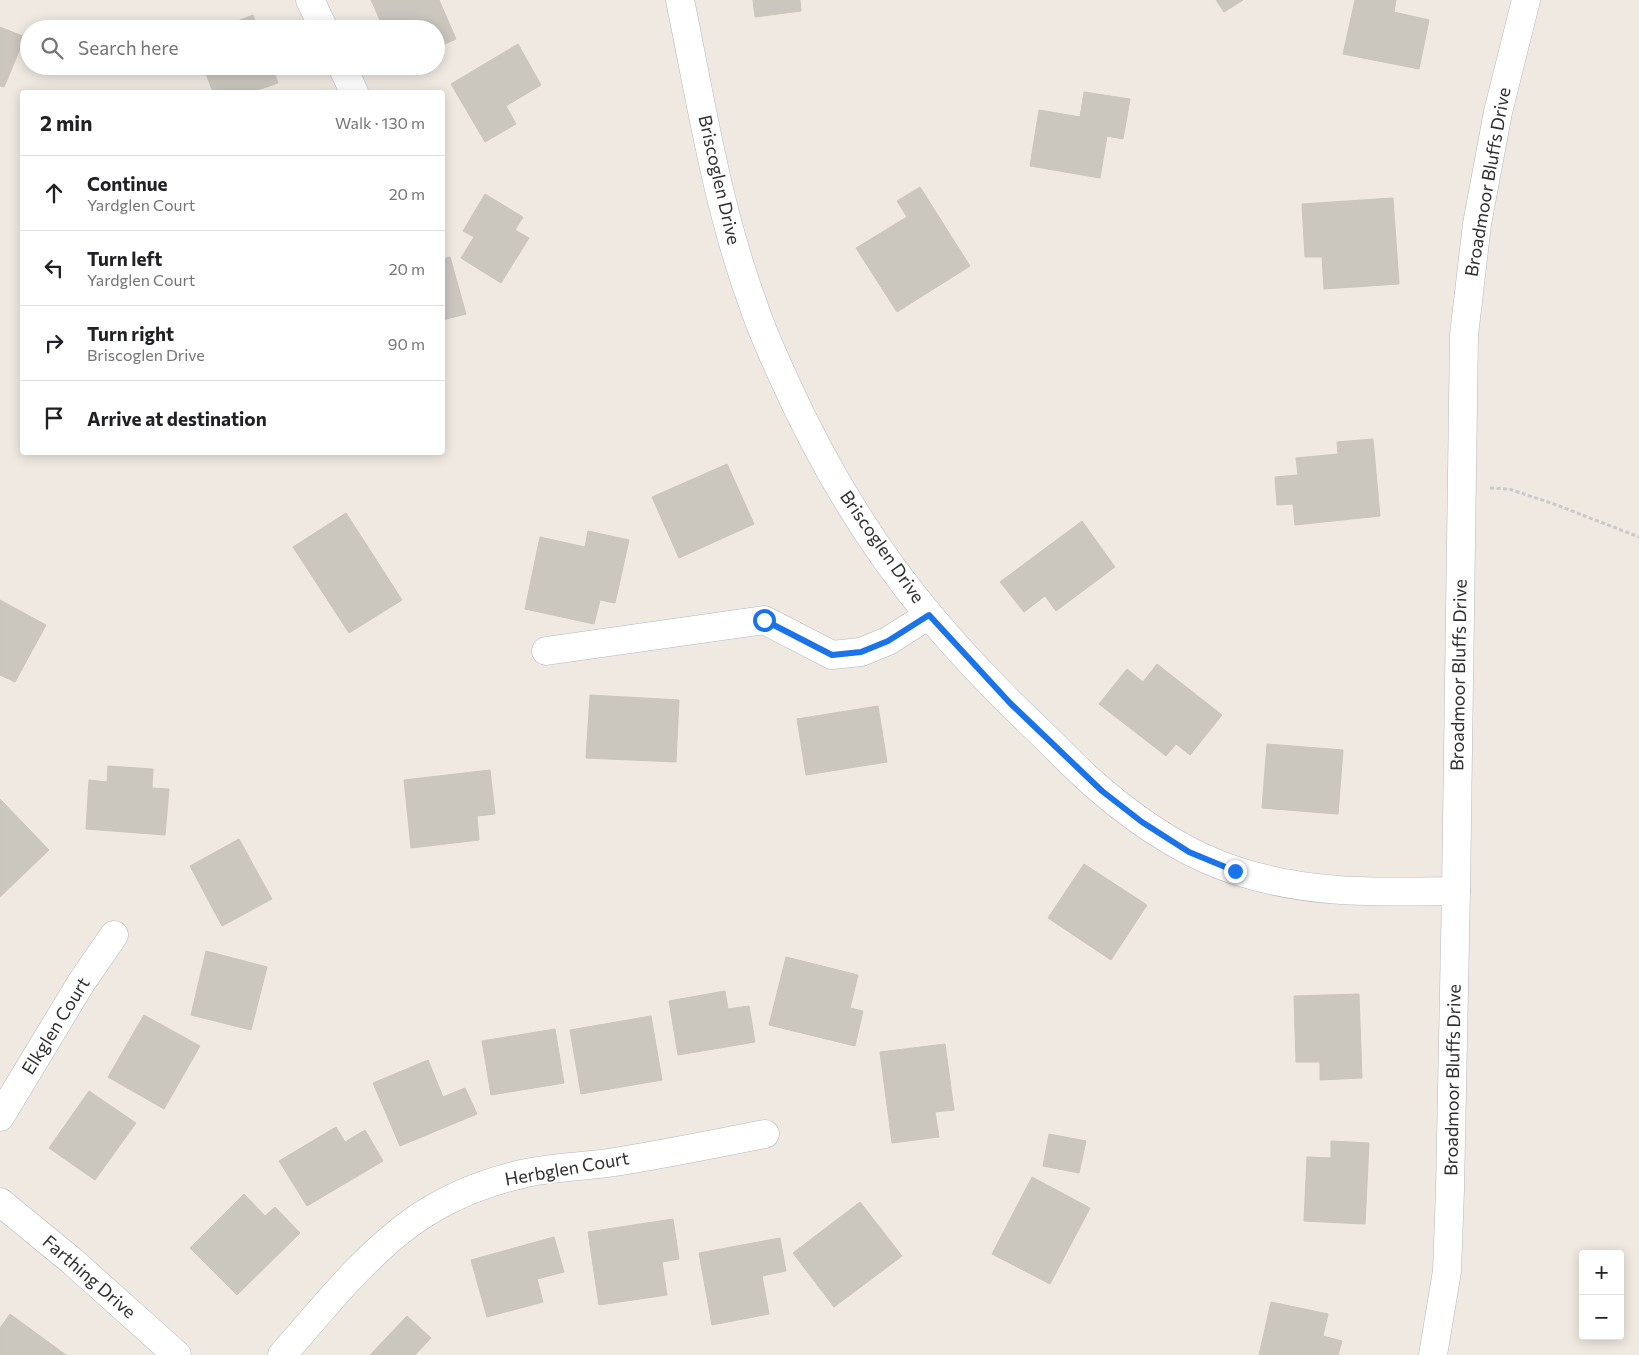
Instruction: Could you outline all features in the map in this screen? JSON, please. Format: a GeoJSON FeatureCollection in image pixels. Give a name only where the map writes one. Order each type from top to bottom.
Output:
{"type":"FeatureCollection","features":[{"type":"Feature","properties":{"kind":"street"},"geometry":{"type":"LineString","coordinates":[[310,0],[320,20]]}},
{"type":"Feature","properties":{"kind":"street","name":"Briscoglen Drive"},"geometry":{"type":"LineString","coordinates":[[680,0],[722,204],[753,306],[802,419],[825,464],[894,570],[929,615],[1010,703],[1102,791],[1142,822],[1189,852],[1235,871],[1278,883],[1329,891],[1372,893],[1456,890]]}},
{"type":"Feature","properties":{"kind":"street","name":"Broadmoor Bluffs Drive"},"geometry":{"type":"LineString","coordinates":[[1433,1355],[1447,1271],[1452,1142],[1464,335],[1477,224],[1498,112],[1526,0]]}},
{"type":"Feature","properties":{"kind":"street"},"geometry":{"type":"LineString","coordinates":[[346,75],[353,90]]}},
{"type":"Feature","properties":{"kind":"street"},"geometry":{"type":"LineString","coordinates":[[546,651],[764,620],[832,655],[861,652],[888,641],[929,615]]}},
{"type":"Feature","properties":{"kind":"street","name":"Elkglen Court"},"geometry":{"type":"LineString","coordinates":[[0,1117],[81,983],[114,935]]}},
{"type":"Feature","properties":{"kind":"street","name":"Herbglen Court"},"geometry":{"type":"LineString","coordinates":[[282,1355],[380,1248],[412,1222],[453,1198],[484,1185],[523,1174],[607,1163],[765,1134]]}},
{"type":"Feature","properties":{"kind":"street","name":"Farthing Drive"},"geometry":{"type":"LineString","coordinates":[[0,1202],[72,1261],[177,1355]]}},
{"type":"Feature","properties":{"kind":"path"},"geometry":{"type":"LineString","coordinates":[[1462,486],[1509,489],[1554,504],[1639,537]]}},
{"type":"Feature","properties":{"kind":"building"},"geometry":{"type":"Polygon","coordinates":[[[371,0],[439,0],[456,39],[445,44],[445,20],[380,20],[371,0]]]}},
{"type":"Feature","properties":{"kind":"building"},"geometry":{"type":"Polygon","coordinates":[[[753,0],[800,0],[801,11],[755,17],[753,0]]]}},
{"type":"Feature","properties":{"kind":"building"},"geometry":{"type":"Polygon","coordinates":[[[1216,0],[1243,0],[1224,12],[1216,0]]]}},
{"type":"Feature","properties":{"kind":"building"},"geometry":{"type":"Polygon","coordinates":[[[1355,0],[1396,0],[1394,12],[1429,20],[1419,69],[1343,54],[1355,0]]]}},
{"type":"Feature","properties":{"kind":"building"},"geometry":{"type":"Polygon","coordinates":[[[253,15],[255,20],[240,20],[253,15]]]}},
{"type":"Feature","properties":{"kind":"building"},"geometry":{"type":"Polygon","coordinates":[[[0,27],[20,35],[20,49],[4,87],[0,86],[0,27]]]}},
{"type":"Feature","properties":{"kind":"building"},"geometry":{"type":"Polygon","coordinates":[[[518,44],[541,85],[506,106],[516,124],[485,142],[451,84],[518,44]]]}},
{"type":"Feature","properties":{"kind":"building"},"geometry":{"type":"Polygon","coordinates":[[[206,75],[275,75],[278,83],[258,90],[212,90],[206,75]]]}},
{"type":"Feature","properties":{"kind":"building"},"geometry":{"type":"Polygon","coordinates":[[[1084,92],[1130,99],[1123,139],[1107,136],[1100,178],[1030,166],[1039,110],[1080,117],[1084,92]]]}},
{"type":"Feature","properties":{"kind":"building"},"geometry":{"type":"Polygon","coordinates":[[[920,187],[970,266],[897,312],[856,248],[907,217],[897,201],[920,187]]]}},
{"type":"Feature","properties":{"kind":"building"},"geometry":{"type":"Polygon","coordinates":[[[485,194],[523,217],[515,230],[529,238],[501,283],[461,258],[474,237],[463,231],[485,194]]]}},
{"type":"Feature","properties":{"kind":"building"},"geometry":{"type":"Polygon","coordinates":[[[1393,198],[1399,284],[1324,289],[1322,257],[1305,257],[1302,204],[1393,198]]]}},
{"type":"Feature","properties":{"kind":"building"},"geometry":{"type":"Polygon","coordinates":[[[450,257],[466,314],[445,319],[445,258],[450,257]]]}},
{"type":"Feature","properties":{"kind":"building"},"geometry":{"type":"Polygon","coordinates":[[[1373,439],[1380,516],[1295,525],[1293,504],[1277,505],[1275,477],[1298,475],[1296,458],[1338,454],[1337,442],[1373,439]]]}},
{"type":"Feature","properties":{"kind":"building"},"geometry":{"type":"Polygon","coordinates":[[[727,464],[754,524],[679,558],[652,497],[727,464]]]}},
{"type":"Feature","properties":{"kind":"building"},"geometry":{"type":"Polygon","coordinates":[[[346,513],[402,600],[349,633],[293,547],[346,513]]]}},
{"type":"Feature","properties":{"kind":"building"},"geometry":{"type":"Polygon","coordinates":[[[1082,521],[1115,567],[1056,611],[1045,596],[1024,612],[1000,582],[1082,521]]]}},
{"type":"Feature","properties":{"kind":"building"},"geometry":{"type":"Polygon","coordinates":[[[588,531],[629,540],[615,603],[600,600],[594,624],[525,609],[540,537],[585,547],[588,531]]]}},
{"type":"Feature","properties":{"kind":"building"},"geometry":{"type":"Polygon","coordinates":[[[0,600],[46,625],[15,682],[0,675],[0,600]]]}},
{"type":"Feature","properties":{"kind":"building"},"geometry":{"type":"Polygon","coordinates":[[[1157,664],[1222,715],[1190,755],[1176,744],[1166,756],[1099,704],[1127,669],[1143,682],[1157,664]]]}},
{"type":"Feature","properties":{"kind":"building"},"geometry":{"type":"Polygon","coordinates":[[[590,695],[679,700],[676,762],[586,758],[590,695]]]}},
{"type":"Feature","properties":{"kind":"building"},"geometry":{"type":"Polygon","coordinates":[[[878,706],[887,762],[806,775],[797,719],[878,706]]]}},
{"type":"Feature","properties":{"kind":"building"},"geometry":{"type":"Polygon","coordinates":[[[1267,744],[1343,750],[1338,814],[1262,808],[1267,744]]]}},
{"type":"Feature","properties":{"kind":"building"},"geometry":{"type":"Polygon","coordinates":[[[108,766],[153,769],[152,788],[169,789],[165,835],[86,829],[89,780],[107,782],[108,766]]]}},
{"type":"Feature","properties":{"kind":"building"},"geometry":{"type":"Polygon","coordinates":[[[490,770],[495,814],[477,816],[479,840],[411,848],[404,780],[490,770]]]}},
{"type":"Feature","properties":{"kind":"building"},"geometry":{"type":"Polygon","coordinates":[[[0,799],[49,850],[0,897],[0,799]]]}},
{"type":"Feature","properties":{"kind":"building"},"geometry":{"type":"Polygon","coordinates":[[[239,839],[272,899],[222,926],[190,866],[239,839]]]}},
{"type":"Feature","properties":{"kind":"building"},"geometry":{"type":"Polygon","coordinates":[[[1084,864],[1147,905],[1111,960],[1048,918],[1084,864]]]}},
{"type":"Feature","properties":{"kind":"building"},"geometry":{"type":"Polygon","coordinates":[[[206,951],[267,967],[251,1030],[191,1015],[206,951]]]}},
{"type":"Feature","properties":{"kind":"building"},"geometry":{"type":"Polygon","coordinates":[[[786,957],[858,975],[850,1008],[863,1011],[855,1046],[769,1025],[786,957]]]}},
{"type":"Feature","properties":{"kind":"building"},"geometry":{"type":"Polygon","coordinates":[[[725,991],[728,1009],[749,1006],[755,1042],[678,1055],[669,1001],[725,991]]]}},
{"type":"Feature","properties":{"kind":"building"},"geometry":{"type":"Polygon","coordinates":[[[1359,994],[1362,1078],[1320,1080],[1320,1062],[1296,1062],[1294,996],[1359,994]]]}},
{"type":"Feature","properties":{"kind":"building"},"geometry":{"type":"Polygon","coordinates":[[[144,1015],[200,1046],[164,1109],[108,1077],[144,1015]]]}},
{"type":"Feature","properties":{"kind":"building"},"geometry":{"type":"Polygon","coordinates":[[[651,1016],[662,1080],[581,1094],[570,1030],[651,1016]]]}},
{"type":"Feature","properties":{"kind":"building"},"geometry":{"type":"Polygon","coordinates":[[[555,1029],[564,1083],[491,1095],[482,1041],[555,1029]]]}},
{"type":"Feature","properties":{"kind":"building"},"geometry":{"type":"Polygon","coordinates":[[[945,1044],[954,1110],[935,1112],[939,1137],[892,1143],[880,1052],[945,1044]]]}},
{"type":"Feature","properties":{"kind":"building"},"geometry":{"type":"Polygon","coordinates":[[[428,1060],[443,1097],[465,1088],[477,1114],[400,1146],[373,1083],[428,1060]]]}},
{"type":"Feature","properties":{"kind":"building"},"geometry":{"type":"Polygon","coordinates":[[[89,1091],[136,1123],[95,1180],[49,1148],[89,1091]]]}},
{"type":"Feature","properties":{"kind":"building"},"geometry":{"type":"Polygon","coordinates":[[[336,1127],[345,1142],[365,1130],[383,1161],[307,1206],[279,1161],[336,1127]]]}},
{"type":"Feature","properties":{"kind":"building"},"geometry":{"type":"Polygon","coordinates":[[[1049,1134],[1086,1141],[1079,1173],[1043,1166],[1049,1134]]]}},
{"type":"Feature","properties":{"kind":"building"},"geometry":{"type":"Polygon","coordinates":[[[1331,1141],[1369,1143],[1365,1224],[1304,1221],[1307,1157],[1331,1158],[1331,1141]]]}},
{"type":"Feature","properties":{"kind":"building"},"geometry":{"type":"Polygon","coordinates":[[[1032,1177],[1090,1208],[1050,1284],[992,1254],[1032,1177]]]}},
{"type":"Feature","properties":{"kind":"building"},"geometry":{"type":"Polygon","coordinates":[[[244,1194],[265,1216],[275,1207],[300,1233],[237,1295],[190,1248],[244,1194]]]}},
{"type":"Feature","properties":{"kind":"building"},"geometry":{"type":"Polygon","coordinates":[[[860,1202],[902,1256],[834,1307],[793,1253],[860,1202]]]}},
{"type":"Feature","properties":{"kind":"building"},"geometry":{"type":"Polygon","coordinates":[[[673,1219],[679,1259],[662,1262],[667,1295],[599,1305],[588,1232],[673,1219]]]}},
{"type":"Feature","properties":{"kind":"building"},"geometry":{"type":"Polygon","coordinates":[[[554,1237],[564,1272],[537,1279],[543,1302],[487,1317],[471,1260],[554,1237]]]}},
{"type":"Feature","properties":{"kind":"building"},"geometry":{"type":"Polygon","coordinates":[[[780,1238],[786,1271],[762,1276],[769,1314],[712,1325],[699,1253],[780,1238]]]}},
{"type":"Feature","properties":{"kind":"building"},"geometry":{"type":"Polygon","coordinates":[[[1271,1302],[1328,1314],[1323,1336],[1342,1341],[1338,1355],[1259,1355],[1271,1302]]]}},
{"type":"Feature","properties":{"kind":"building"},"geometry":{"type":"Polygon","coordinates":[[[10,1314],[66,1355],[0,1355],[0,1328],[10,1314]]]}},
{"type":"Feature","properties":{"kind":"building"},"geometry":{"type":"Polygon","coordinates":[[[407,1316],[431,1338],[415,1355],[370,1355],[407,1316]]]}},
{"type":"Feature","properties":{"kind":"route"},"geometry":{"type":"LineString","coordinates":[[764,620],[832,655],[861,652],[888,641],[929,615],[1010,703],[1102,791],[1142,822],[1189,852],[1235,871]]}}]}
